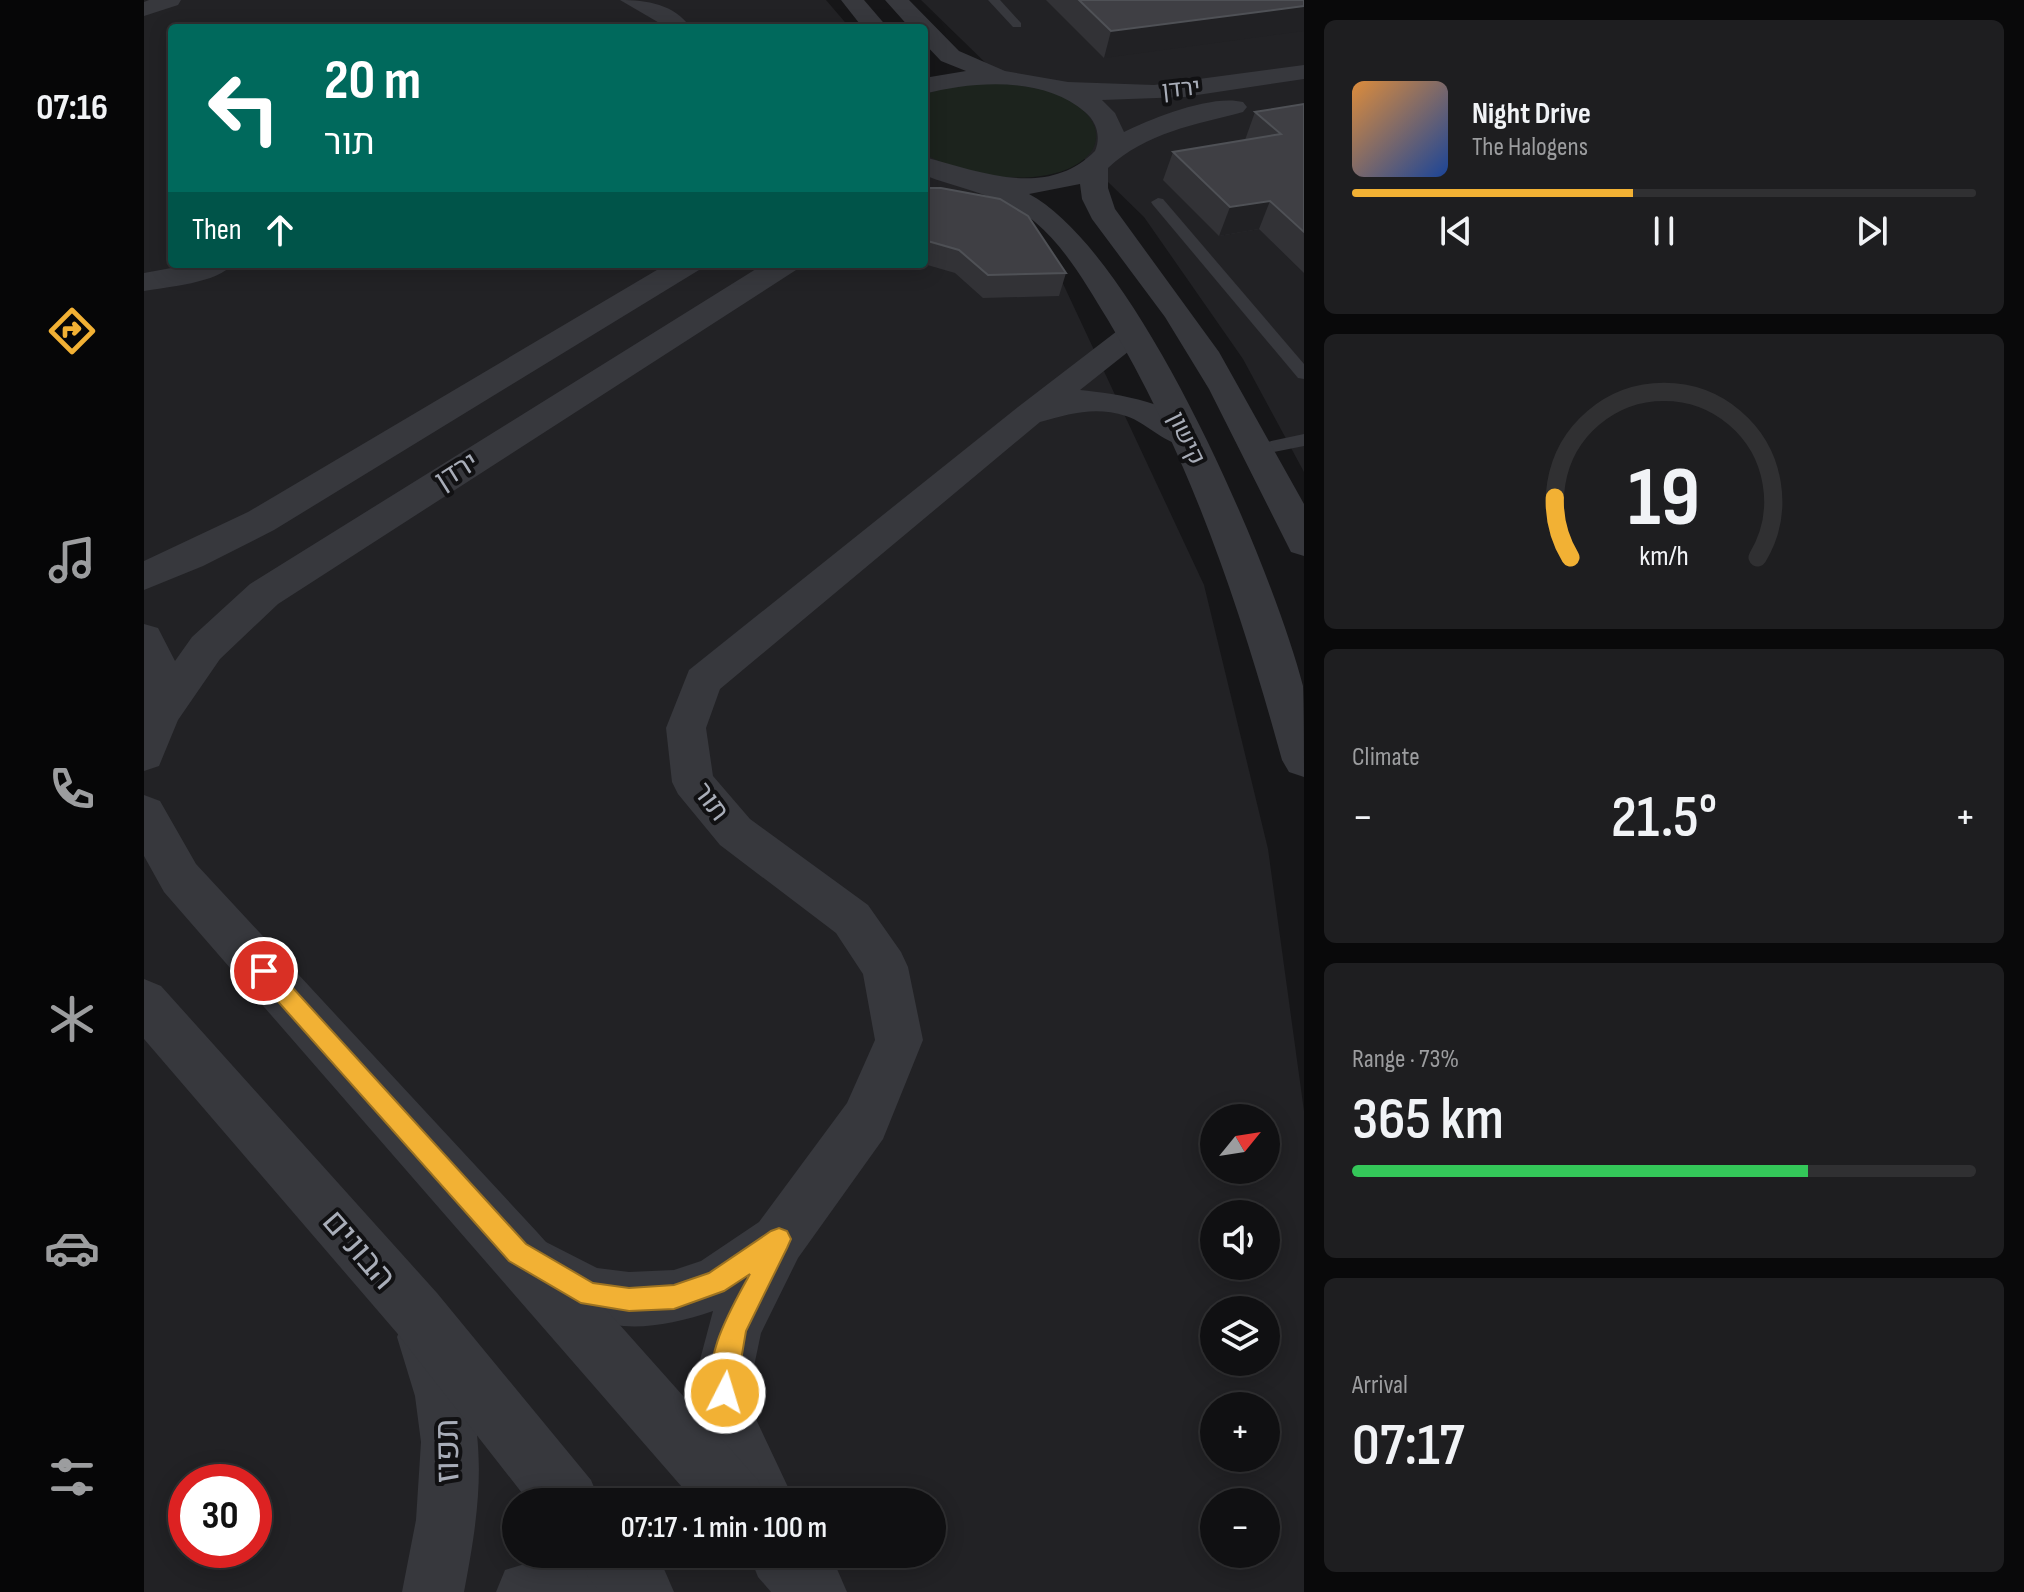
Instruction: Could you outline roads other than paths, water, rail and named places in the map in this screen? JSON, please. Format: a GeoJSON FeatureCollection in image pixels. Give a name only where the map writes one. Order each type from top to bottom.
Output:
{"type":"FeatureCollection","features":[{"type":"Feature","properties":{"kind":"street"},"geometry":{"type":"LineString","coordinates":[[144,9],[170,0]]}},
{"type":"Feature","properties":{"kind":"street"},"geometry":{"type":"LineString","coordinates":[[631,0],[676,24]]}},
{"type":"Feature","properties":{"kind":"street"},"geometry":{"type":"LineString","coordinates":[[852,0],[873,24]]}},
{"type":"Feature","properties":{"kind":"street"},"geometry":{"type":"LineString","coordinates":[[896,0],[918,24]]}},
{"type":"Feature","properties":{"kind":"street"},"geometry":{"type":"LineString","coordinates":[[928,34],[950,56],[971,66],[1058,88]]}},
{"type":"Feature","properties":{"kind":"street","name":"ירדן"},"geometry":{"type":"LineString","coordinates":[[1058,88],[1091,92],[1155,91],[1304,72]]}},
{"type":"Feature","properties":{"kind":"street"},"geometry":{"type":"LineString","coordinates":[[928,85],[958,77],[1004,76]]}},
{"type":"Feature","properties":{"kind":"street","name":"קישון"},"geometry":{"type":"LineString","coordinates":[[1058,88],[1084,100],[1102,116],[1111,133],[1109,150],[1099,162],[1092,180],[1104,216],[1188,327],[1259,449],[1304,543]]}},
{"type":"Feature","properties":{"kind":"street","name":"ירדן"},"geometry":{"type":"LineString","coordinates":[[971,181],[1009,185],[1043,183],[1073,176],[1099,162],[1126,141],[1179,119],[1218,109],[1304,97]]}},
{"type":"Feature","properties":{"kind":"street"},"geometry":{"type":"LineString","coordinates":[[928,166],[971,181]]}},
{"type":"Feature","properties":{"kind":"street"},"geometry":{"type":"LineString","coordinates":[[928,186],[971,181]]}},
{"type":"Feature","properties":{"kind":"street","name":"קישון"},"geometry":{"type":"LineString","coordinates":[[971,181],[1018,200],[1052,223],[1092,272],[1132,334],[1187,437],[1241,562],[1281,678],[1304,760]]}},
{"type":"Feature","properties":{"kind":"street"},"geometry":{"type":"LineString","coordinates":[[144,282],[208,268]]}},
{"type":"Feature","properties":{"kind":"street","name":"ירדן"},"geometry":{"type":"LineString","coordinates":[[144,576],[190,557],[273,514],[681,268]]}},
{"type":"Feature","properties":{"kind":"street","name":"ירדן"},"geometry":{"type":"LineString","coordinates":[[149,746],[206,648],[235,619],[284,580],[779,268]]}},
{"type":"Feature","properties":{"kind":"street","name":"תור"},"geometry":{"type":"LineString","coordinates":[[757,1488],[744,1464],[725,1415],[725,1371],[734,1328],[779,1239],[865,1121],[899,1040],[885,967],[852,919],[735,832],[693,782],[686,728],[703,681],[1029,414],[1132,334]]}},
{"type":"Feature","properties":{"kind":"street","name":"תור"},"geometry":{"type":"LineString","coordinates":[[1029,414],[1076,400],[1130,406],[1187,437]]}},
{"type":"Feature","properties":{"kind":"street"},"geometry":{"type":"LineString","coordinates":[[144,639],[154,652],[162,682],[149,746]]}},
{"type":"Feature","properties":{"kind":"street"},"geometry":{"type":"LineString","coordinates":[[144,814],[158,845],[180,878],[517,1252],[724,1488]]}},
{"type":"Feature","properties":{"kind":"street","name":"הבונים"},"geometry":{"type":"LineString","coordinates":[[144,1002],[417,1313],[558,1488]]}},
{"type":"Feature","properties":{"kind":"street","name":"תור"},"geometry":{"type":"LineString","coordinates":[[517,1252],[590,1295],[629,1299],[674,1297],[716,1283],[779,1239]]}},
{"type":"Feature","properties":{"kind":"street","name":"תפוז"},"geometry":{"type":"LineString","coordinates":[[417,1313],[445,1399],[450,1471],[443,1546],[433,1592]]}},
{"type":"Feature","properties":{"kind":"street"},"geometry":{"type":"LineString","coordinates":[[622,1568],[641,1592]]}},
{"type":"Feature","properties":{"kind":"street"},"geometry":{"type":"LineString","coordinates":[[527,1592],[545,1589],[580,1592]]}},
{"type":"Feature","properties":{"kind":"lane"},"geometry":{"type":"LineString","coordinates":[[994,0],[1017,25]]}},
{"type":"Feature","properties":{"kind":"lane"},"geometry":{"type":"LineString","coordinates":[[1158,202],[1304,374]]}},
{"type":"Feature","properties":{"kind":"lane"},"geometry":{"type":"LineString","coordinates":[[1259,449],[1304,440]]}}]}
